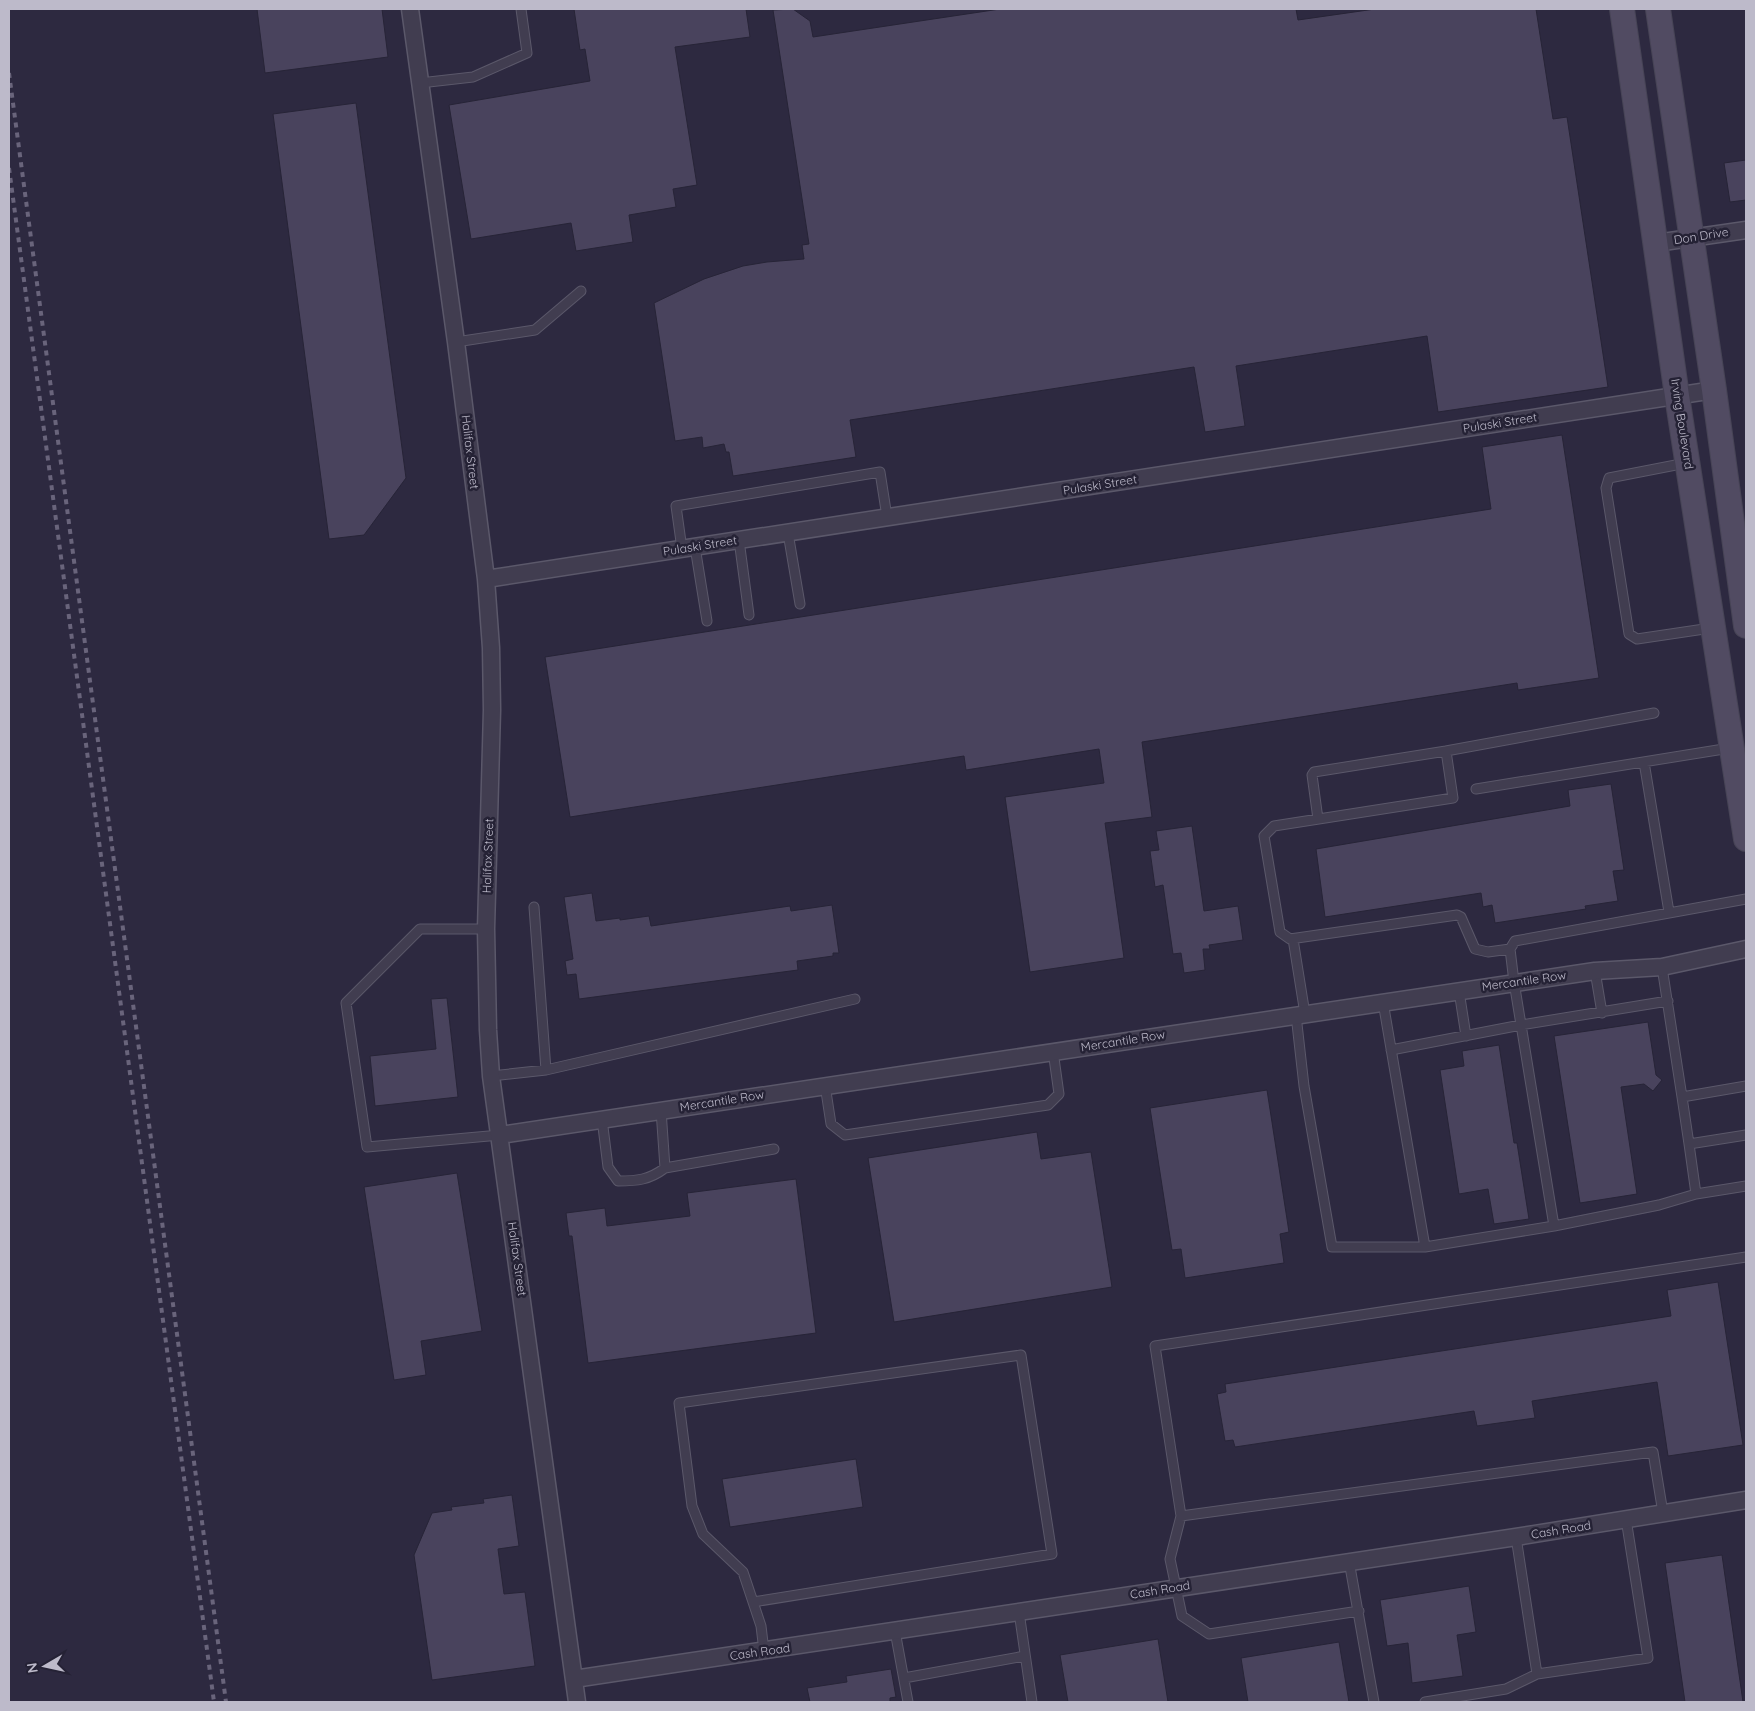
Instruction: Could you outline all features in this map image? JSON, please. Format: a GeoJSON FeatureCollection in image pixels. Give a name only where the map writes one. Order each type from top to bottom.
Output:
{"type":"FeatureCollection","features":[{"type":"Feature","properties":{"kind":"main road","name":"Irving Boulevard"},"geometry":{"type":"LineString","coordinates":[[1622,9],[1677,396],[1714,628],[1736,737],[1746,839]]}},
{"type":"Feature","properties":{"kind":"main road"},"geometry":{"type":"LineString","coordinates":[[1658,9],[1714,390],[1746,626]]}},
{"type":"Feature","properties":{"kind":"street","name":"Halifax Street"},"geometry":{"type":"LineString","coordinates":[[410,9],[456,342],[486,579],[491,648],[492,710],[486,929],[488,1030],[492,1076],[577,1702]]}},
{"type":"Feature","properties":{"kind":"street","name":"Don Drive"},"geometry":{"type":"LineString","coordinates":[[1656,243],[1746,230]]}},
{"type":"Feature","properties":{"kind":"street","name":"Pulaski Street"},"geometry":{"type":"LineString","coordinates":[[486,579],[1714,390]]}},
{"type":"Feature","properties":{"kind":"street","name":"Mercantile Row"},"geometry":{"type":"LineString","coordinates":[[500,1136],[661,1110],[1514,982],[1596,971],[1662,967],[1746,949]]}},
{"type":"Feature","properties":{"kind":"street","name":"Cash Road"},"geometry":{"type":"LineString","coordinates":[[574,1679],[1516,1537],[1746,1500]]}},
{"type":"Feature","properties":{"kind":"lane"},"geometry":{"type":"LineString","coordinates":[[420,83],[473,77],[527,53],[521,9]]}},
{"type":"Feature","properties":{"kind":"lane"},"geometry":{"type":"LineString","coordinates":[[456,342],[535,330],[581,291]]}},
{"type":"Feature","properties":{"kind":"lane"},"geometry":{"type":"LineString","coordinates":[[1688,462],[1609,478],[1606,488],[1629,634],[1637,639],[1714,628]]}},
{"type":"Feature","properties":{"kind":"lane"},"geometry":{"type":"LineString","coordinates":[[707,621],[676,506],[880,472],[888,517]]}},
{"type":"Feature","properties":{"kind":"lane"},"geometry":{"type":"LineString","coordinates":[[788,532],[800,604]]}},
{"type":"Feature","properties":{"kind":"lane"},"geometry":{"type":"LineString","coordinates":[[739,540],[749,615]]}},
{"type":"Feature","properties":{"kind":"lane"},"geometry":{"type":"LineString","coordinates":[[1318,819],[1312,775],[1314,772],[1446,751],[1654,713]]}},
{"type":"Feature","properties":{"kind":"lane"},"geometry":{"type":"LineString","coordinates":[[1476,789],[1644,762],[1736,737]]}},
{"type":"Feature","properties":{"kind":"lane"},"geometry":{"type":"LineString","coordinates":[[1446,751],[1453,798],[1274,826],[1264,836],[1280,932],[1293,939],[1457,914],[1461,917],[1475,949],[1488,952],[1510,948]]}},
{"type":"Feature","properties":{"kind":"lane"},"geometry":{"type":"LineString","coordinates":[[1644,762],[1669,912]]}},
{"type":"Feature","properties":{"kind":"lane"},"geometry":{"type":"LineString","coordinates":[[1554,1226],[1510,948],[1515,941],[1746,899]]}},
{"type":"Feature","properties":{"kind":"lane"},"geometry":{"type":"LineString","coordinates":[[534,907],[546,1070]]}},
{"type":"Feature","properties":{"kind":"lane"},"geometry":{"type":"LineString","coordinates":[[486,929],[420,929],[346,1003],[367,1147],[500,1136]]}},
{"type":"Feature","properties":{"kind":"lane"},"geometry":{"type":"LineString","coordinates":[[1293,939],[1304,1086],[1332,1247],[1425,1248],[1554,1226],[1659,1205],[1696,1194],[1746,1186]]}},
{"type":"Feature","properties":{"kind":"lane"},"geometry":{"type":"LineString","coordinates":[[1662,967],[1696,1194]]}},
{"type":"Feature","properties":{"kind":"lane"},"geometry":{"type":"LineString","coordinates":[[1596,971],[1602,1013]]}},
{"type":"Feature","properties":{"kind":"lane"},"geometry":{"type":"LineString","coordinates":[[1459,991],[1466,1036]]}},
{"type":"Feature","properties":{"kind":"lane"},"geometry":{"type":"LineString","coordinates":[[492,1076],[546,1070],[855,999]]}},
{"type":"Feature","properties":{"kind":"lane"},"geometry":{"type":"LineString","coordinates":[[1391,1050],[1522,1025],[1668,1001]]}},
{"type":"Feature","properties":{"kind":"lane"},"geometry":{"type":"LineString","coordinates":[[1383,1002],[1425,1248]]}},
{"type":"Feature","properties":{"kind":"lane"},"geometry":{"type":"LineString","coordinates":[[825,1086],[831,1124],[845,1135],[1048,1105],[1059,1094],[1053,1051]]}},
{"type":"Feature","properties":{"kind":"lane"},"geometry":{"type":"LineString","coordinates":[[1682,1097],[1746,1086]]}},
{"type":"Feature","properties":{"kind":"lane"},"geometry":{"type":"LineString","coordinates":[[661,1110],[665,1168]]}},
{"type":"Feature","properties":{"kind":"lane"},"geometry":{"type":"LineString","coordinates":[[602,1119],[608,1167],[618,1181],[654,1177],[665,1168],[774,1149]]}},
{"type":"Feature","properties":{"kind":"lane"},"geometry":{"type":"LineString","coordinates":[[1689,1144],[1746,1135]]}},
{"type":"Feature","properties":{"kind":"lane"},"geometry":{"type":"LineString","coordinates":[[1359,1611],[1209,1634],[1182,1616],[1170,1559],[1181,1516],[1155,1346],[1746,1259]]}},
{"type":"Feature","properties":{"kind":"lane"},"geometry":{"type":"LineString","coordinates":[[753,1602],[1052,1554],[1020,1356],[679,1403],[692,1506],[703,1534],[743,1572],[753,1602],[761,1626],[764,1651]]}},
{"type":"Feature","properties":{"kind":"lane"},"geometry":{"type":"LineString","coordinates":[[1181,1516],[1653,1452],[1663,1513]]}},
{"type":"Feature","properties":{"kind":"lane"},"geometry":{"type":"LineString","coordinates":[[1425,1702],[1506,1689],[1537,1674],[1648,1658],[1626,1519]]}},
{"type":"Feature","properties":{"kind":"lane"},"geometry":{"type":"LineString","coordinates":[[1516,1537],[1537,1674]]}},
{"type":"Feature","properties":{"kind":"lane"},"geometry":{"type":"LineString","coordinates":[[1349,1561],[1374,1702]]}},
{"type":"Feature","properties":{"kind":"lane"},"geometry":{"type":"LineString","coordinates":[[1019,1612],[1032,1702]]}},
{"type":"Feature","properties":{"kind":"lane"},"geometry":{"type":"LineString","coordinates":[[896,1631],[908,1702]]}},
{"type":"Feature","properties":{"kind":"lane"},"geometry":{"type":"LineString","coordinates":[[904,1678],[1025,1656]]}},
{"type":"Feature","properties":{"kind":"building"},"geometry":{"type":"Polygon","coordinates":[[[257,9],[382,9],[388,57],[265,73],[257,9]]]}},
{"type":"Feature","properties":{"kind":"building"},"geometry":{"type":"Polygon","coordinates":[[[574,9],[746,9],[750,37],[675,47],[697,185],[673,189],[676,207],[629,215],[633,242],[576,251],[571,223],[471,239],[449,105],[590,81],[585,49],[580,50],[574,9]]]}},
{"type":"Feature","properties":{"kind":"building"},"geometry":{"type":"Polygon","coordinates":[[[793,9],[810,21],[813,37],[1000,9],[1296,9],[1298,20],[1375,9],[1536,9],[1553,119],[1567,117],[1608,387],[1438,412],[1427,336],[1236,366],[1245,426],[1205,432],[1194,367],[850,420],[856,457],[733,476],[729,452],[726,452],[724,444],[703,448],[702,437],[675,441],[654,303],[704,279],[743,266],[804,259],[802,245],[809,244],[773,10],[793,9]]]}},
{"type":"Feature","properties":{"kind":"building"},"geometry":{"type":"Polygon","coordinates":[[[356,103],[406,478],[364,535],[329,539],[273,114],[356,103]]]}},
{"type":"Feature","properties":{"kind":"building"},"geometry":{"type":"Polygon","coordinates":[[[1746,160],[1746,200],[1730,202],[1724,163],[1746,160]]]}},
{"type":"Feature","properties":{"kind":"building"},"geometry":{"type":"Polygon","coordinates":[[[1562,435],[1599,678],[1518,690],[1517,683],[1142,742],[1152,817],[1105,823],[1124,958],[1030,972],[1005,797],[1104,783],[1099,749],[966,770],[964,756],[570,817],[545,657],[1491,509],[1482,447],[1562,435]]]}},
{"type":"Feature","properties":{"kind":"building"},"geometry":{"type":"Polygon","coordinates":[[[1611,784],[1624,870],[1613,871],[1618,901],[1585,906],[1586,909],[1495,923],[1492,905],[1483,907],[1481,893],[1325,917],[1316,849],[1570,806],[1568,790],[1611,784]]]}},
{"type":"Feature","properties":{"kind":"building"},"geometry":{"type":"Polygon","coordinates":[[[1192,826],[1204,911],[1238,906],[1243,940],[1209,945],[1210,949],[1203,949],[1205,970],[1184,973],[1181,953],[1173,954],[1163,885],[1155,887],[1150,851],[1159,850],[1156,831],[1192,826]]]}},
{"type":"Feature","properties":{"kind":"building"},"geometry":{"type":"Polygon","coordinates":[[[592,893],[596,921],[649,916],[651,926],[790,906],[791,911],[832,905],[839,953],[833,953],[833,956],[797,961],[798,970],[579,999],[576,974],[567,975],[565,961],[573,959],[564,897],[592,893]]]}},
{"type":"Feature","properties":{"kind":"building"},"geometry":{"type":"Polygon","coordinates":[[[447,998],[458,1097],[375,1106],[370,1056],[436,1049],[431,999],[447,998]]]}},
{"type":"Feature","properties":{"kind":"building"},"geometry":{"type":"Polygon","coordinates":[[[1648,1022],[1656,1075],[1662,1080],[1653,1091],[1644,1084],[1621,1087],[1637,1194],[1580,1203],[1554,1036],[1648,1022]]]}},
{"type":"Feature","properties":{"kind":"building"},"geometry":{"type":"Polygon","coordinates":[[[1499,1045],[1514,1143],[1517,1143],[1529,1219],[1494,1224],[1488,1189],[1459,1194],[1440,1070],[1464,1066],[1462,1051],[1499,1045]]]}},
{"type":"Feature","properties":{"kind":"building"},"geometry":{"type":"Polygon","coordinates":[[[1267,1090],[1289,1232],[1280,1234],[1284,1263],[1185,1278],[1181,1249],[1172,1250],[1150,1108],[1267,1090]]]}},
{"type":"Feature","properties":{"kind":"building"},"geometry":{"type":"Polygon","coordinates":[[[1037,1132],[1041,1159],[1091,1152],[1112,1287],[894,1322],[868,1158],[1037,1132]]]}},
{"type":"Feature","properties":{"kind":"building"},"geometry":{"type":"Polygon","coordinates":[[[457,1173],[482,1331],[421,1341],[426,1375],[394,1380],[364,1187],[457,1173]]]}},
{"type":"Feature","properties":{"kind":"building"},"geometry":{"type":"Polygon","coordinates":[[[796,1179],[816,1333],[588,1363],[572,1236],[569,1236],[566,1213],[605,1208],[607,1226],[690,1216],[687,1193],[796,1179]]]}},
{"type":"Feature","properties":{"kind":"building"},"geometry":{"type":"Polygon","coordinates":[[[1718,1282],[1743,1445],[1668,1456],[1657,1382],[1532,1401],[1535,1418],[1477,1426],[1474,1411],[1235,1447],[1233,1440],[1225,1441],[1217,1394],[1226,1392],[1225,1384],[1671,1316],[1667,1290],[1718,1282]]]}},
{"type":"Feature","properties":{"kind":"building"},"geometry":{"type":"Polygon","coordinates":[[[856,1459],[863,1507],[730,1527],[722,1479],[856,1459]]]}},
{"type":"Feature","properties":{"kind":"building"},"geometry":{"type":"Polygon","coordinates":[[[512,1495],[519,1546],[498,1549],[504,1594],[525,1592],[535,1666],[432,1680],[414,1555],[432,1513],[452,1510],[451,1507],[484,1503],[483,1499],[512,1495]]]}},
{"type":"Feature","properties":{"kind":"building"},"geometry":{"type":"Polygon","coordinates":[[[1722,1555],[1743,1702],[1685,1702],[1665,1563],[1722,1555]]]}},
{"type":"Feature","properties":{"kind":"building"},"geometry":{"type":"Polygon","coordinates":[[[1469,1586],[1476,1632],[1457,1635],[1463,1676],[1412,1683],[1408,1643],[1387,1646],[1380,1600],[1469,1586]]]}},
{"type":"Feature","properties":{"kind":"building"},"geometry":{"type":"Polygon","coordinates":[[[1158,1639],[1168,1702],[1068,1702],[1060,1655],[1158,1639]]]}},
{"type":"Feature","properties":{"kind":"building"},"geometry":{"type":"Polygon","coordinates":[[[1339,1642],[1349,1702],[1248,1702],[1241,1658],[1339,1642]]]}},
{"type":"Feature","properties":{"kind":"building"},"geometry":{"type":"Polygon","coordinates":[[[891,1669],[896,1697],[890,1698],[890,1702],[810,1702],[807,1688],[847,1682],[846,1676],[891,1669]]]}},
{"type":"Feature","properties":{"kind":"railway"},"geometry":{"type":"LineString","coordinates":[[9,73],[226,1702]]}},
{"type":"Feature","properties":{"kind":"railway"},"geometry":{"type":"LineString","coordinates":[[9,168],[214,1702]]}}]}
